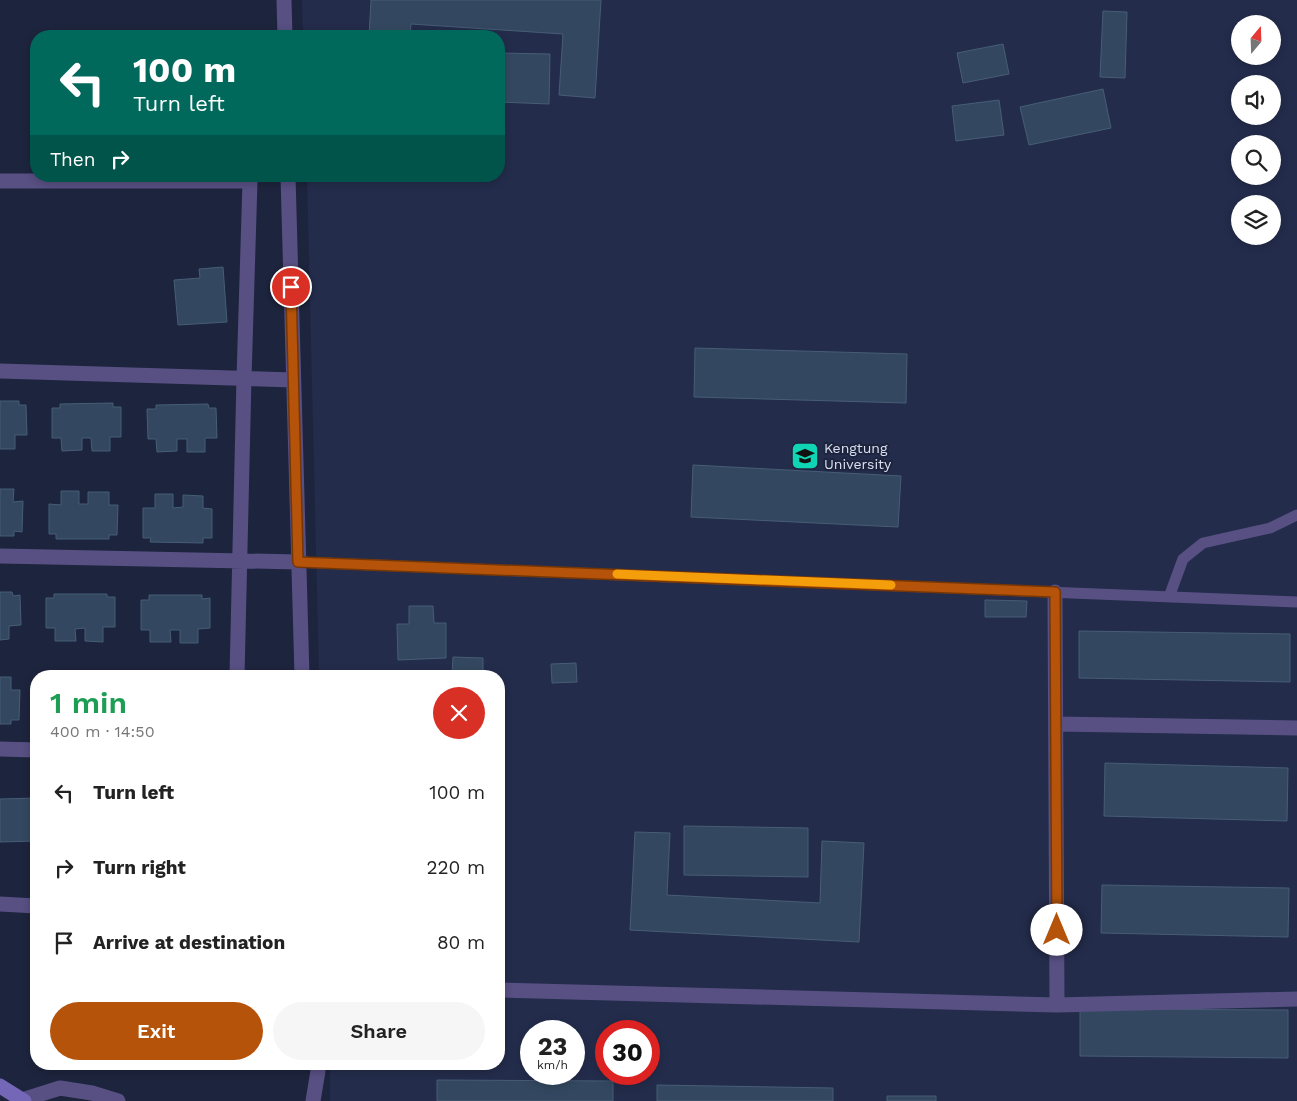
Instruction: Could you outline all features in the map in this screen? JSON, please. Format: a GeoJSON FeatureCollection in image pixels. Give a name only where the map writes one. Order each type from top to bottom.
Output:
{"type":"FeatureCollection","features":[{"type":"Feature","properties":{"kind":"street"},"geometry":{"type":"LineString","coordinates":[[284,0],[285,30]]}},
{"type":"Feature","properties":{"kind":"street"},"geometry":{"type":"LineString","coordinates":[[0,181],[30,181]]}},
{"type":"Feature","properties":{"kind":"street"},"geometry":{"type":"LineString","coordinates":[[237,670],[250,182]]}},
{"type":"Feature","properties":{"kind":"street"},"geometry":{"type":"LineString","coordinates":[[288,182],[302,670]]}},
{"type":"Feature","properties":{"kind":"street"},"geometry":{"type":"LineString","coordinates":[[0,371],[293,380]]}},
{"type":"Feature","properties":{"kind":"street"},"geometry":{"type":"LineString","coordinates":[[0,556],[298,562]]}},
{"type":"Feature","properties":{"kind":"street"},"geometry":{"type":"LineString","coordinates":[[1055,592],[1057,1005]]}},
{"type":"Feature","properties":{"kind":"street"},"geometry":{"type":"LineString","coordinates":[[1056,724],[1297,728]]}},
{"type":"Feature","properties":{"kind":"street"},"geometry":{"type":"LineString","coordinates":[[0,749],[30,750]]}},
{"type":"Feature","properties":{"kind":"street"},"geometry":{"type":"LineString","coordinates":[[0,904],[30,906]]}},
{"type":"Feature","properties":{"kind":"street"},"geometry":{"type":"LineString","coordinates":[[505,990],[1057,1005],[1297,999]]}},
{"type":"Feature","properties":{"kind":"street"},"geometry":{"type":"LineString","coordinates":[[313,1101],[318,1070]]}},
{"type":"Feature","properties":{"kind":"street"},"geometry":{"type":"LineString","coordinates":[[0,1086],[22,1101],[60,1088],[92,1093],[118,1101]]}},
{"type":"Feature","properties":{"kind":"lane"},"geometry":{"type":"LineString","coordinates":[[1169,597],[1183,559],[1203,543],[1270,528],[1297,515]]}},
{"type":"Feature","properties":{"kind":"lane"},"geometry":{"type":"LineString","coordinates":[[298,562],[1297,602]]}},
{"type":"Feature","properties":{"kind":"shaded area","name":"Kengtung University"},"geometry":{"type":"Polygon","coordinates":[[[302,0],[1297,0],[1297,1101],[330,1101],[330,1070],[505,1070],[505,670],[319,670],[307,182],[505,182],[505,30],[303,30],[302,0]]]}},
{"type":"Feature","properties":{"kind":"building"},"geometry":{"type":"Polygon","coordinates":[[[371,0],[601,0],[595,98],[559,95],[563,34],[411,24],[410,30],[369,30],[371,0]]]}},
{"type":"Feature","properties":{"kind":"building"},"geometry":{"type":"Polygon","coordinates":[[[1103,11],[1127,12],[1125,78],[1100,77],[1103,11]]]}},
{"type":"Feature","properties":{"kind":"building"},"geometry":{"type":"Polygon","coordinates":[[[1003,44],[1009,74],[963,83],[957,53],[1003,44]]]}},
{"type":"Feature","properties":{"kind":"building"},"geometry":{"type":"Polygon","coordinates":[[[505,53],[550,54],[549,104],[505,102],[505,53]]]}},
{"type":"Feature","properties":{"kind":"building"},"geometry":{"type":"Polygon","coordinates":[[[1103,89],[1111,128],[1029,145],[1020,107],[1103,89]]]}},
{"type":"Feature","properties":{"kind":"building"},"geometry":{"type":"Polygon","coordinates":[[[999,100],[1004,135],[956,141],[952,106],[999,100]]]}},
{"type":"Feature","properties":{"kind":"building"},"geometry":{"type":"Polygon","coordinates":[[[223,267],[227,322],[178,325],[174,280],[200,278],[199,269],[223,267]]]}},
{"type":"Feature","properties":{"kind":"building"},"geometry":{"type":"Polygon","coordinates":[[[695,348],[907,354],[906,403],[694,397],[695,348]]]}},
{"type":"Feature","properties":{"kind":"building"},"geometry":{"type":"Polygon","coordinates":[[[0,401],[19,401],[19,405],[26,405],[27,435],[15,435],[15,449],[0,449],[0,401]]]}},
{"type":"Feature","properties":{"kind":"building"},"geometry":{"type":"Polygon","coordinates":[[[113,403],[113,407],[121,407],[121,437],[110,437],[110,451],[92,451],[91,438],[82,438],[82,450],[62,451],[61,438],[52,438],[52,408],[60,408],[60,404],[113,403]]]}},
{"type":"Feature","properties":{"kind":"building"},"geometry":{"type":"Polygon","coordinates":[[[208,404],[209,408],[216,408],[217,438],[205,438],[205,452],[187,452],[187,439],[177,439],[177,451],[157,452],[156,439],[148,439],[147,409],[156,409],[156,405],[208,404]]]}},
{"type":"Feature","properties":{"kind":"building"},"geometry":{"type":"Polygon","coordinates":[[[693,465],[901,476],[898,527],[691,517],[693,465]]]}},
{"type":"Feature","properties":{"kind":"building"},"geometry":{"type":"Polygon","coordinates":[[[0,489],[14,489],[13,502],[23,501],[22,532],[14,531],[14,536],[0,536],[0,489]]]}},
{"type":"Feature","properties":{"kind":"building"},"geometry":{"type":"Polygon","coordinates":[[[61,491],[79,491],[79,504],[88,504],[88,492],[109,492],[109,505],[118,505],[117,535],[109,535],[109,539],[56,539],[56,534],[49,534],[49,504],[61,505],[61,491]]]}},
{"type":"Feature","properties":{"kind":"building"},"geometry":{"type":"Polygon","coordinates":[[[155,494],[173,494],[173,508],[183,507],[183,495],[203,496],[203,508],[212,509],[212,538],[203,538],[203,543],[150,542],[151,538],[143,538],[143,508],[155,508],[155,494]]]}},
{"type":"Feature","properties":{"kind":"building"},"geometry":{"type":"Polygon","coordinates":[[[0,592],[12,592],[13,596],[20,595],[21,625],[9,626],[9,639],[0,640],[0,592]]]}},
{"type":"Feature","properties":{"kind":"building"},"geometry":{"type":"Polygon","coordinates":[[[54,594],[107,594],[107,597],[115,597],[115,627],[103,627],[103,642],[85,641],[85,628],[75,629],[76,641],[55,641],[55,628],[46,628],[46,598],[54,598],[54,594]]]}},
{"type":"Feature","properties":{"kind":"building"},"geometry":{"type":"Polygon","coordinates":[[[149,595],[202,595],[202,599],[210,598],[210,628],[198,629],[198,643],[180,643],[180,630],[170,630],[171,642],[150,642],[150,630],[141,630],[141,600],[149,600],[149,595]]]}},
{"type":"Feature","properties":{"kind":"building"},"geometry":{"type":"Polygon","coordinates":[[[985,600],[1027,601],[1026,617],[985,617],[985,600]]]}},
{"type":"Feature","properties":{"kind":"building"},"geometry":{"type":"Polygon","coordinates":[[[409,606],[433,606],[434,623],[446,623],[446,658],[398,660],[397,624],[409,624],[409,606]]]}},
{"type":"Feature","properties":{"kind":"building"},"geometry":{"type":"Polygon","coordinates":[[[1079,631],[1290,634],[1290,682],[1079,678],[1079,631]]]}},
{"type":"Feature","properties":{"kind":"building"},"geometry":{"type":"Polygon","coordinates":[[[453,657],[483,658],[483,670],[452,670],[453,657]]]}},
{"type":"Feature","properties":{"kind":"building"},"geometry":{"type":"Polygon","coordinates":[[[576,663],[577,682],[552,683],[551,664],[576,663]]]}},
{"type":"Feature","properties":{"kind":"building"},"geometry":{"type":"Polygon","coordinates":[[[0,677],[11,677],[11,690],[20,690],[19,720],[11,720],[11,724],[0,724],[0,677]]]}},
{"type":"Feature","properties":{"kind":"building"},"geometry":{"type":"Polygon","coordinates":[[[1105,763],[1288,768],[1287,821],[1104,816],[1105,763]]]}},
{"type":"Feature","properties":{"kind":"building"},"geometry":{"type":"Polygon","coordinates":[[[30,798],[30,841],[0,842],[0,799],[30,798]]]}},
{"type":"Feature","properties":{"kind":"building"},"geometry":{"type":"Polygon","coordinates":[[[684,826],[808,828],[808,877],[684,875],[684,826]]]}},
{"type":"Feature","properties":{"kind":"building"},"geometry":{"type":"Polygon","coordinates":[[[635,832],[670,833],[667,895],[820,903],[822,841],[864,843],[859,942],[630,930],[635,832]]]}},
{"type":"Feature","properties":{"kind":"building"},"geometry":{"type":"Polygon","coordinates":[[[1102,885],[1289,888],[1288,937],[1101,933],[1102,885]]]}},
{"type":"Feature","properties":{"kind":"building"},"geometry":{"type":"Polygon","coordinates":[[[1080,1009],[1288,1010],[1288,1058],[1080,1056],[1080,1009]]]}},
{"type":"Feature","properties":{"kind":"building"},"geometry":{"type":"Polygon","coordinates":[[[437,1080],[520,1080],[520,1085],[585,1085],[585,1081],[595,1081],[595,1085],[613,1085],[613,1101],[437,1101],[437,1080]]]}},
{"type":"Feature","properties":{"kind":"building"},"geometry":{"type":"Polygon","coordinates":[[[657,1085],[833,1088],[833,1101],[657,1101],[657,1085]]]}},
{"type":"Feature","properties":{"kind":"building"},"geometry":{"type":"Polygon","coordinates":[[[887,1096],[936,1096],[936,1101],[887,1101],[887,1096]]]}},
{"type":"Feature","properties":{"kind":"slow traffic"},"geometry":{"type":"LineString","coordinates":[[617,574],[891,585]]}},
{"type":"Feature","properties":{"kind":"place","name":"Kengtung University"},"geometry":{"type":"Point","coordinates":[805,456]}},
{"type":"Feature","properties":{"kind":"route"},"geometry":{"type":"LineString","coordinates":[[291,287],[298,562],[1055,592],[1057,930]]}}]}
